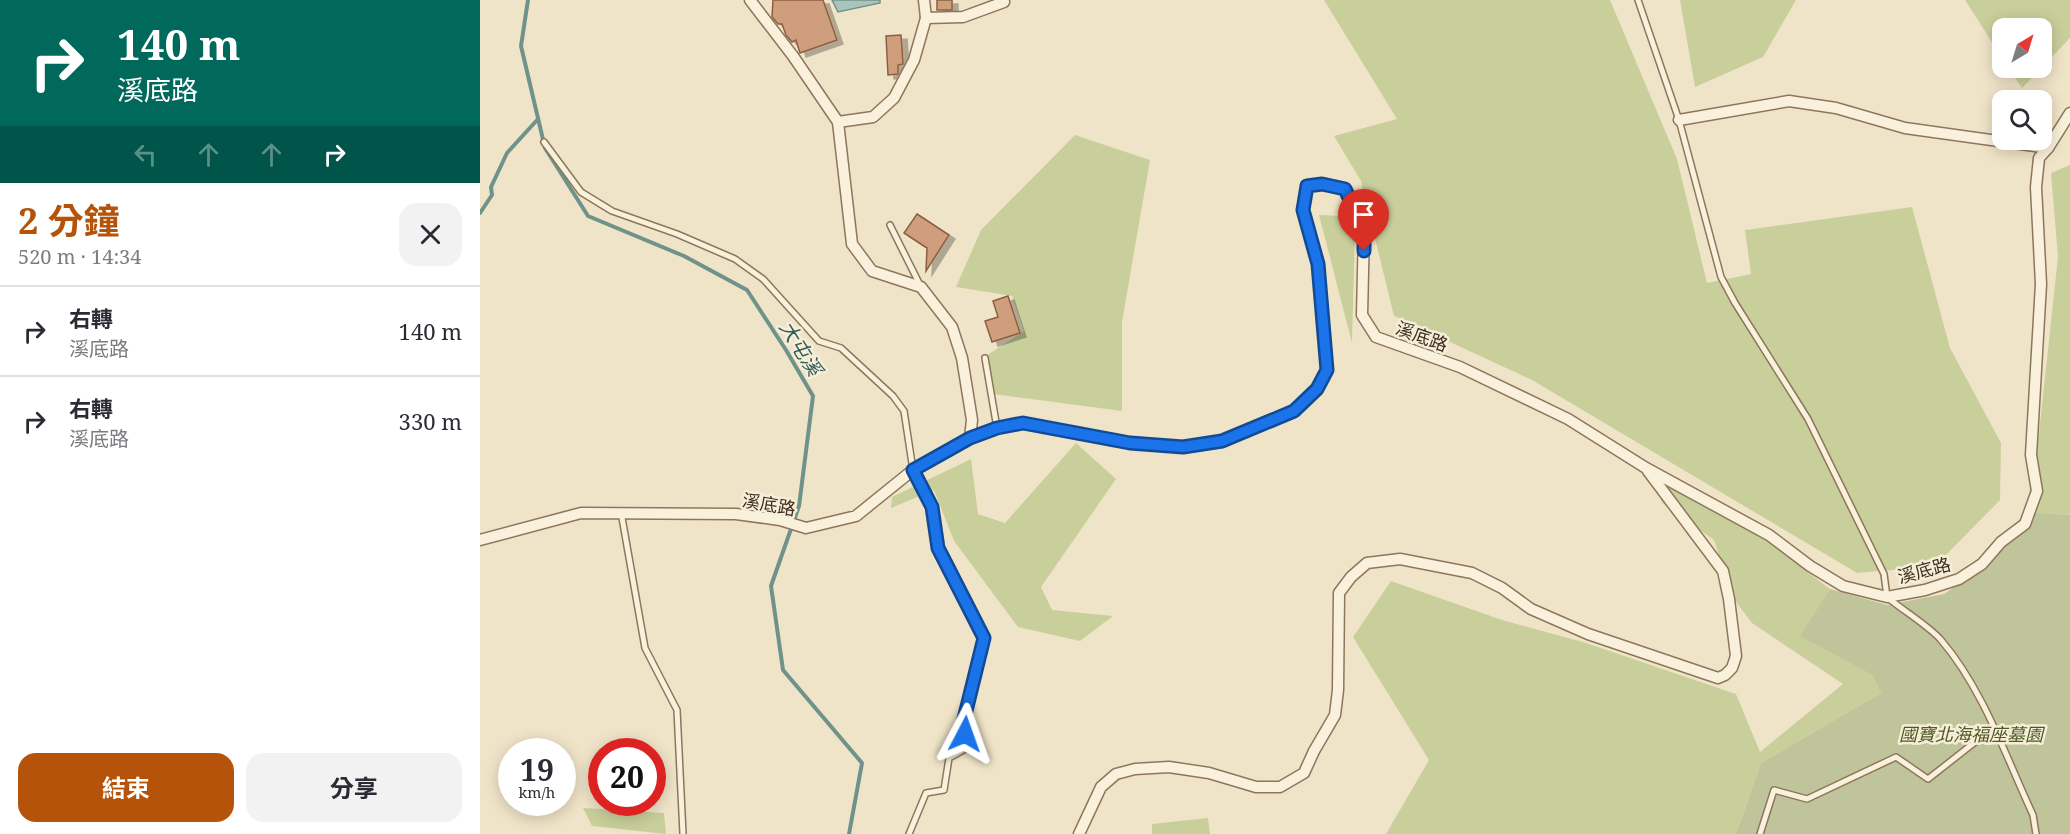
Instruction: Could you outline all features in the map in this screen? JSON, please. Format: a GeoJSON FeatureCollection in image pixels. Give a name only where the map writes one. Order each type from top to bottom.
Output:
{"type":"FeatureCollection","features":[{"type":"Feature","properties":{"kind":"street"},"geometry":{"type":"LineString","coordinates":[[750,0],[793,56],[838,122],[852,244],[872,271],[921,287],[952,327],[962,358],[972,420],[970,438]]}},
{"type":"Feature","properties":{"kind":"street"},"geometry":{"type":"LineString","coordinates":[[838,122],[873,117],[894,98],[914,60],[926,18],[924,0]]}},
{"type":"Feature","properties":{"kind":"street"},"geometry":{"type":"LineString","coordinates":[[926,18],[963,17],[1004,2]]}},
{"type":"Feature","properties":{"kind":"street"},"geometry":{"type":"LineString","coordinates":[[1679,120],[1789,101],[1836,108],[1905,128],[1992,140]]}},
{"type":"Feature","properties":{"kind":"street","name":"溪底路"},"geometry":{"type":"LineString","coordinates":[[2052,142],[2070,113]]}},
{"type":"Feature","properties":{"kind":"street","name":"溪底路"},"geometry":{"type":"LineString","coordinates":[[480,540],[581,513],[736,514],[780,520],[806,528],[856,516],[913,470],[970,438],[997,428],[1023,423],[1130,443],[1183,447],[1222,441],[1294,411],[1317,389],[1327,370],[1318,264],[1303,210],[1307,186],[1322,184],[1345,189],[1364,230],[1362,315],[1376,337],[1460,367],[1568,419],[1646,468],[1769,535],[1810,566],[1843,586],[1887,597],[1925,590],[1959,579],[1982,564],[2001,542],[2025,524],[2037,491],[2031,455],[2041,284],[2036,187],[2039,158],[2046,150]]}},
{"type":"Feature","properties":{"kind":"street"},"geometry":{"type":"LineString","coordinates":[[1079,834],[1101,787],[1116,774],[1135,769],[1168,767],[1209,773],[1256,787],[1280,787],[1304,773],[1335,715],[1338,690],[1339,593],[1351,577],[1367,563],[1400,559],[1473,573],[1502,588],[1531,609],[1588,634],[1718,678],[1725,675],[1732,668],[1736,656],[1730,599],[1723,570],[1646,468]]}},
{"type":"Feature","properties":{"kind":"lane"},"geometry":{"type":"LineString","coordinates":[[1638,0],[1679,120],[1721,277],[1808,419],[1884,574],[1887,597],[1939,638],[1963,668],[1978,694],[2033,815],[2036,834]]}},
{"type":"Feature","properties":{"kind":"lane"},"geometry":{"type":"LineString","coordinates":[[544,142],[581,192],[612,211],[677,234],[735,259],[763,279],[819,342],[841,348],[893,396],[904,411],[913,470],[932,507],[938,548],[984,638],[964,719],[967,748],[949,758],[944,790],[926,793],[909,834]]}},
{"type":"Feature","properties":{"kind":"lane"},"geometry":{"type":"LineString","coordinates":[[890,225],[921,287]]}},
{"type":"Feature","properties":{"kind":"lane"},"geometry":{"type":"LineString","coordinates":[[985,358],[997,428]]}},
{"type":"Feature","properties":{"kind":"lane"},"geometry":{"type":"LineString","coordinates":[[621,512],[645,648],[676,710],[683,834]]}},
{"type":"Feature","properties":{"kind":"lane"},"geometry":{"type":"LineString","coordinates":[[1760,834],[1774,790],[1807,799],[1896,757],[1928,779],[1993,728]]}},
{"type":"Feature","properties":{"kind":"green space"},"geometry":{"type":"Polygon","coordinates":[[[1324,0],[1610,0],[1677,159],[1707,283],[1751,274],[1745,230],[1912,207],[1950,348],[2001,443],[2000,500],[1935,566],[1857,573],[1532,380],[1394,316],[1361,181],[1334,136],[1397,119],[1324,0]]]}},
{"type":"Feature","properties":{"kind":"green space"},"geometry":{"type":"Polygon","coordinates":[[[1680,0],[1796,0],[1763,57],[1695,87],[1680,0]]]}},
{"type":"Feature","properties":{"kind":"green space"},"geometry":{"type":"Polygon","coordinates":[[[1965,0],[2070,0],[2070,38],[2052,57],[2052,18],[1992,18],[1992,42],[1965,0]]]}},
{"type":"Feature","properties":{"kind":"green space"},"geometry":{"type":"Polygon","coordinates":[[[2015,78],[2032,78],[2022,88],[2015,78]]]}},
{"type":"Feature","properties":{"kind":"green space"},"geometry":{"type":"Polygon","coordinates":[[[1075,135],[1150,160],[1122,322],[1122,411],[993,394],[986,356],[1024,331],[1012,296],[956,287],[981,230],[1075,135]]]}},
{"type":"Feature","properties":{"kind":"green space"},"geometry":{"type":"Polygon","coordinates":[[[2070,165],[2070,515],[2025,512],[2036,461],[2058,257],[2051,173],[2070,165]]]}},
{"type":"Feature","properties":{"kind":"green space"},"geometry":{"type":"Polygon","coordinates":[[[1319,215],[1343,216],[1355,233],[1352,343],[1319,215]]]}},
{"type":"Feature","properties":{"kind":"green space"},"geometry":{"type":"Polygon","coordinates":[[[1076,443],[1116,479],[1041,587],[1052,610],[1113,616],[1080,641],[1018,627],[954,541],[934,490],[891,508],[892,497],[971,459],[978,514],[1005,523],[1076,443]]]}},
{"type":"Feature","properties":{"kind":"green space"},"geometry":{"type":"Polygon","coordinates":[[[1653,475],[1749,528],[1830,589],[1801,636],[1872,675],[1881,693],[1761,763],[1736,834],[1386,834],[1429,760],[1353,637],[1391,581],[1502,620],[1583,642],[1736,694],[1760,752],[1843,684],[1752,623],[1733,598],[1714,540],[1662,503],[1653,475]]]}},
{"type":"Feature","properties":{"kind":"green space","name":"國寶北海福座墓園"},"geometry":{"type":"Polygon","coordinates":[[[2025,512],[2070,515],[2070,834],[1736,834],[1761,763],[1881,693],[1872,675],[1800,636],[1830,589],[1887,605],[1944,594],[1982,569],[2025,512]]]}},
{"type":"Feature","properties":{"kind":"green space"},"geometry":{"type":"Polygon","coordinates":[[[583,808],[588,808],[588,816],[664,816],[666,834],[592,826],[583,808]]]}},
{"type":"Feature","properties":{"kind":"green space"},"geometry":{"type":"Polygon","coordinates":[[[1208,818],[1210,834],[1152,834],[1152,824],[1208,818]]]}},
{"type":"Feature","properties":{"kind":"water"},"geometry":{"type":"Polygon","coordinates":[[[832,0],[880,0],[880,3],[838,12],[832,0]]]}},
{"type":"Feature","properties":{"kind":"building"},"geometry":{"type":"Polygon","coordinates":[[[773,0],[823,0],[837,40],[800,53],[796,40],[792,42],[786,35],[782,24],[778,24],[772,17],[773,0]]]}},
{"type":"Feature","properties":{"kind":"building"},"geometry":{"type":"Polygon","coordinates":[[[937,0],[952,0],[952,10],[937,10],[937,0]]]}},
{"type":"Feature","properties":{"kind":"building"},"geometry":{"type":"Polygon","coordinates":[[[901,35],[903,64],[898,65],[898,74],[888,75],[886,36],[901,35]]]}},
{"type":"Feature","properties":{"kind":"building"},"geometry":{"type":"Polygon","coordinates":[[[917,214],[949,235],[926,271],[927,248],[904,233],[917,214]]]}},
{"type":"Feature","properties":{"kind":"building"},"geometry":{"type":"Polygon","coordinates":[[[1008,296],[1020,333],[992,342],[985,321],[998,317],[993,301],[1008,296]]]}},
{"type":"Feature","properties":{"kind":"waterway","name":"大屯溪"},"geometry":{"type":"LineString","coordinates":[[528,0],[521,46],[545,148],[588,216],[684,256],[747,290],[813,396],[799,506],[771,586],[783,670],[862,763],[849,834]]}},
{"type":"Feature","properties":{"kind":"waterway"},"geometry":{"type":"LineString","coordinates":[[480,213],[492,195],[491,187],[507,153],[538,119]]}},
{"type":"Feature","properties":{"kind":"route"},"geometry":{"type":"LineString","coordinates":[[965,734],[964,719],[984,638],[938,548],[932,507],[913,470],[970,438],[997,428],[1023,423],[1130,443],[1183,447],[1222,441],[1294,411],[1317,389],[1327,370],[1318,264],[1303,210],[1307,186],[1322,184],[1345,189],[1364,230],[1364,251]]}}]}
